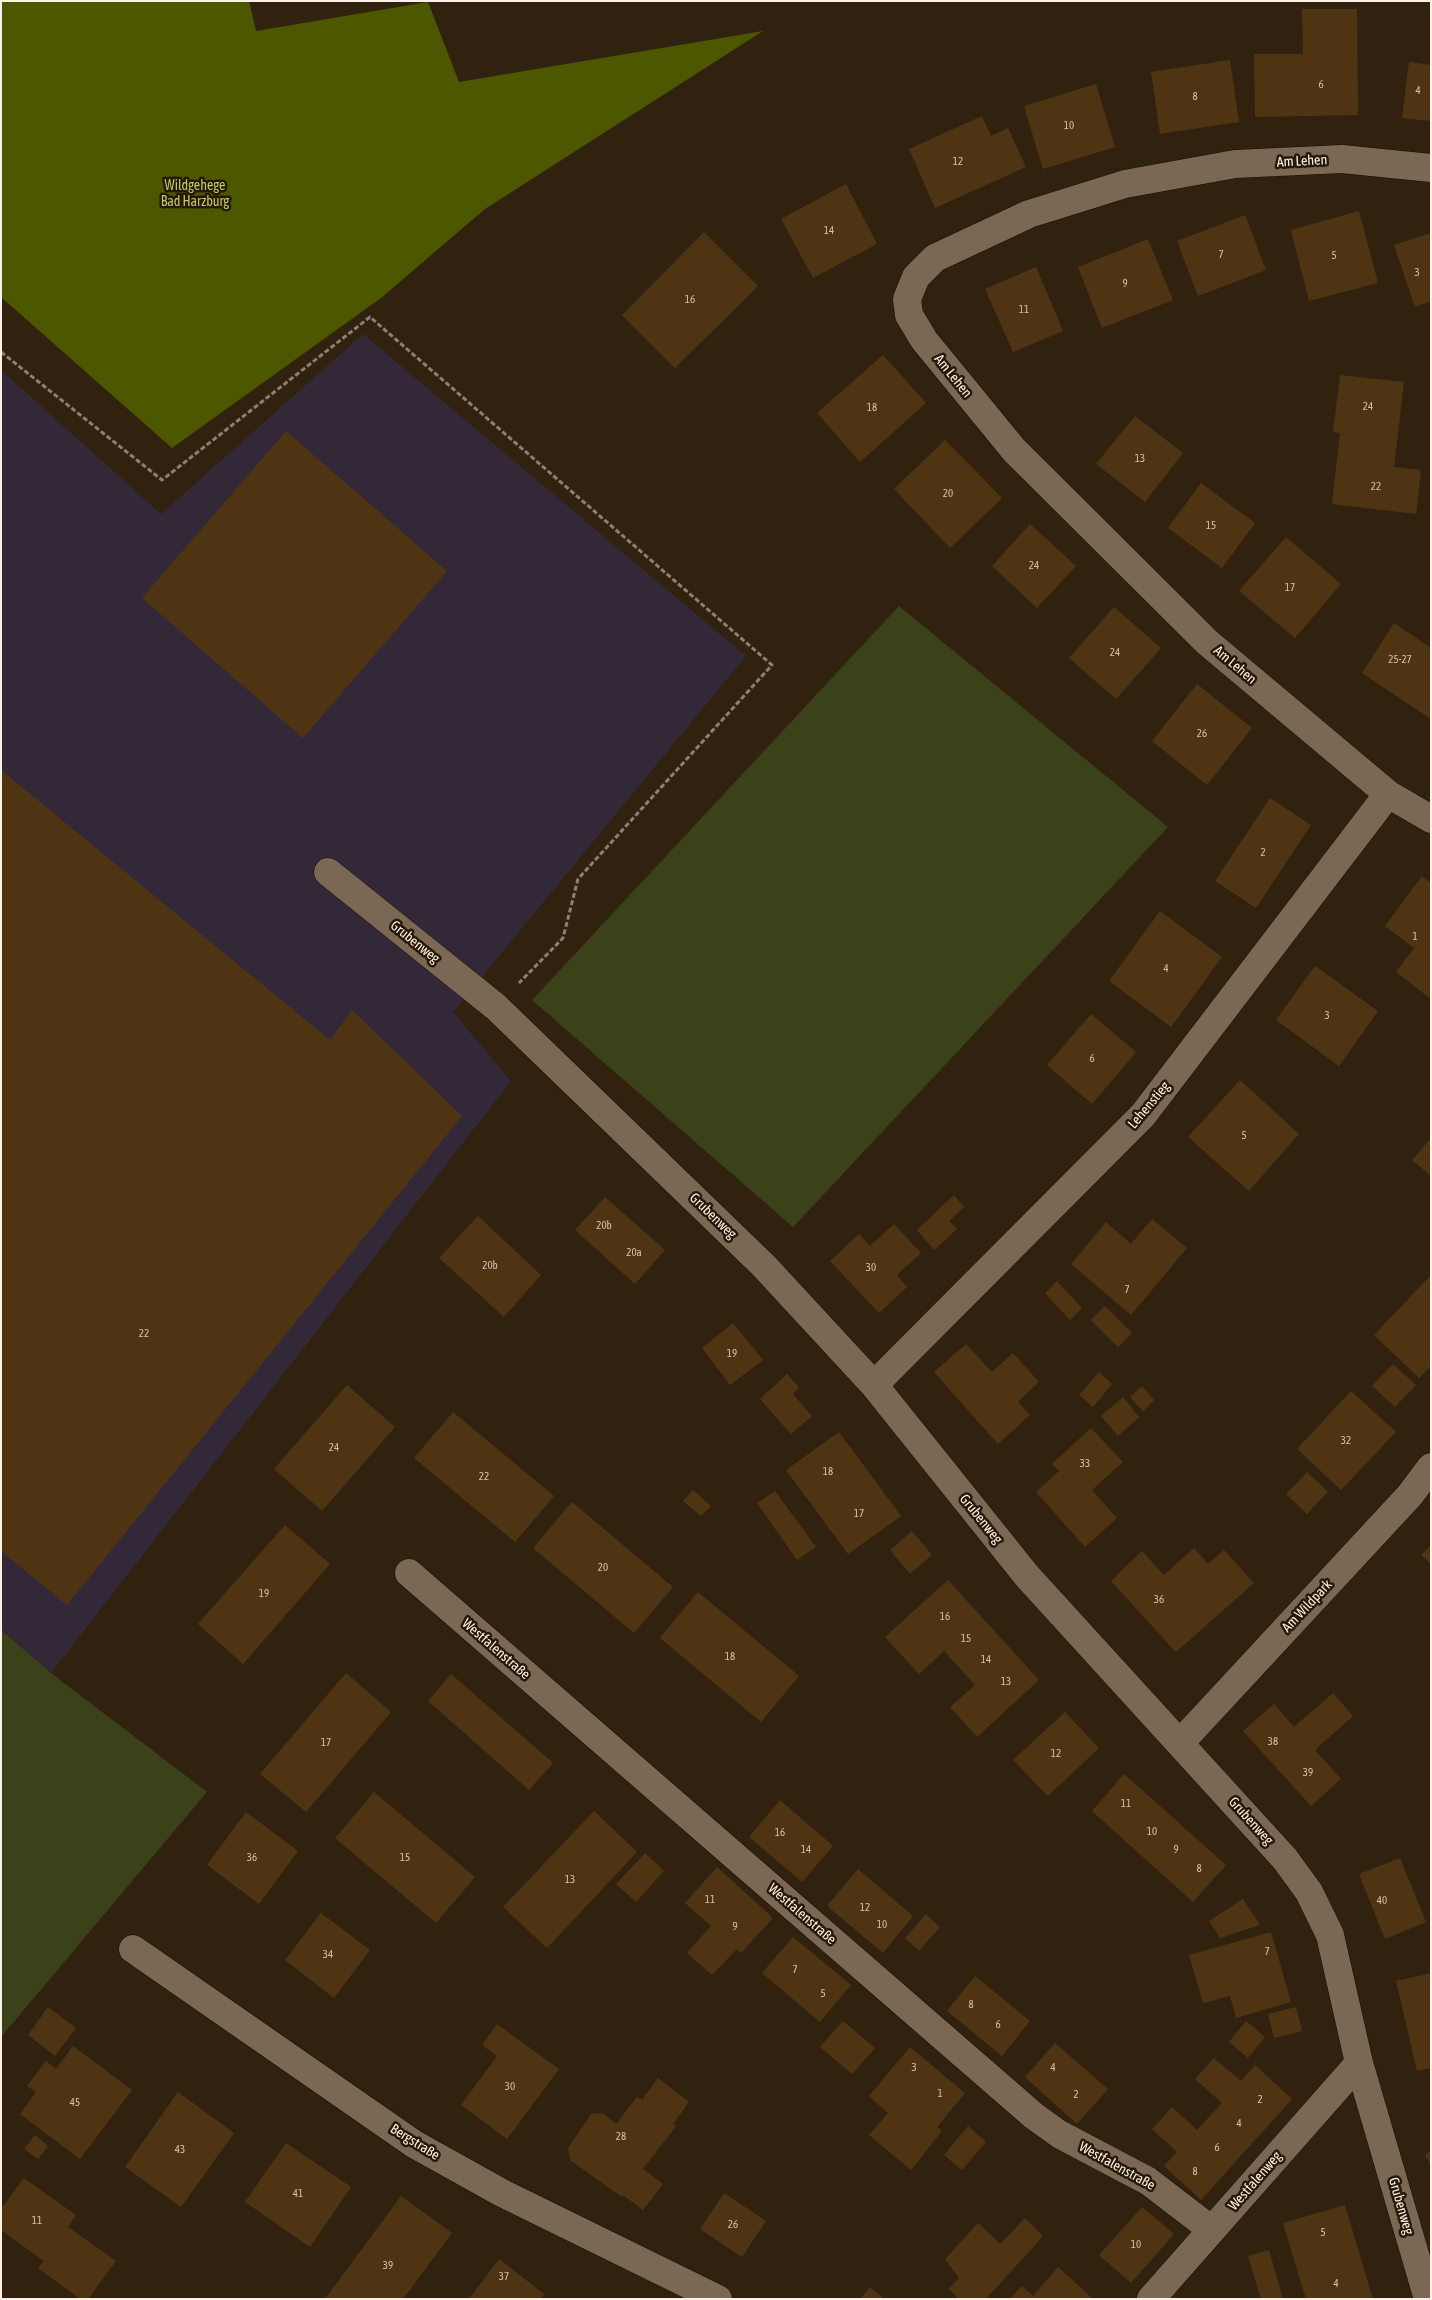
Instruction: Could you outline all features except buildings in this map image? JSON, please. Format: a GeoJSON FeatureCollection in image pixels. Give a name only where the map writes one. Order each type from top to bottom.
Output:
{"type":"FeatureCollection","features":[{"type":"Feature","properties":{"kind":"street","name":"Am Lehen"},"geometry":{"type":"LineString","coordinates":[[1431,168],[1342,159],[1235,164],[1125,184],[1029,214],[935,258],[916,276],[907,300],[909,315],[924,340],[1014,450],[1207,642],[1388,794],[1431,820]]}},
{"type":"Feature","properties":{"kind":"street","name":"Lehenstieg"},"geometry":{"type":"LineString","coordinates":[[874,1384],[1143,1115],[1388,794]]}},
{"type":"Feature","properties":{"kind":"street","name":"Grubenweg"},"geometry":{"type":"LineString","coordinates":[[328,872],[496,1007],[764,1266],[874,1384],[1027,1576],[1285,1859],[1309,1892],[1330,1935],[1359,2062],[1428,2299]]}},
{"type":"Feature","properties":{"kind":"street","name":"Am Wildpark"},"geometry":{"type":"LineString","coordinates":[[1180,1744],[1410,1495],[1431,1467]]}},
{"type":"Feature","properties":{"kind":"street","name":"Westfalenstraße"},"geometry":{"type":"LineString","coordinates":[[409,1573],[1034,2116],[1059,2134],[1148,2181],[1212,2230]]}},
{"type":"Feature","properties":{"kind":"street","name":"Bergstraße"},"geometry":{"type":"LineString","coordinates":[[133,1949],[414,2144],[502,2193],[718,2299]]}},
{"type":"Feature","properties":{"kind":"street","name":"Westfalenweg"},"geometry":{"type":"LineString","coordinates":[[1151,2299],[1359,2062]]}},
{"type":"Feature","properties":{"kind":"path"},"geometry":{"type":"LineString","coordinates":[[1,352],[162,480],[370,317],[772,665],[578,879],[563,938],[496,1007]]}},
{"type":"Feature","properties":{"kind":"shaded area"},"geometry":{"type":"Polygon","coordinates":[[[363,334],[746,656],[453,1012],[511,1081],[51,1673],[1,1630],[1,370],[161,514],[363,334]]]}},
{"type":"Feature","properties":{"kind":"green space","name":"Wildgehege Bad Harzburg"},"geometry":{"type":"Polygon","coordinates":[[[1,1],[249,1],[256,31],[428,2],[459,82],[763,31],[485,209],[381,298],[172,448],[1,297],[1,1]]]}},
{"type":"Feature","properties":{"kind":"green space"},"geometry":{"type":"Polygon","coordinates":[[[899,606],[1168,827],[793,1227],[532,1000],[899,606]]]}},
{"type":"Feature","properties":{"kind":"green space"},"geometry":{"type":"Polygon","coordinates":[[[1,1630],[51,1673],[207,1792],[1,2037],[1,1630]]]}}]}
